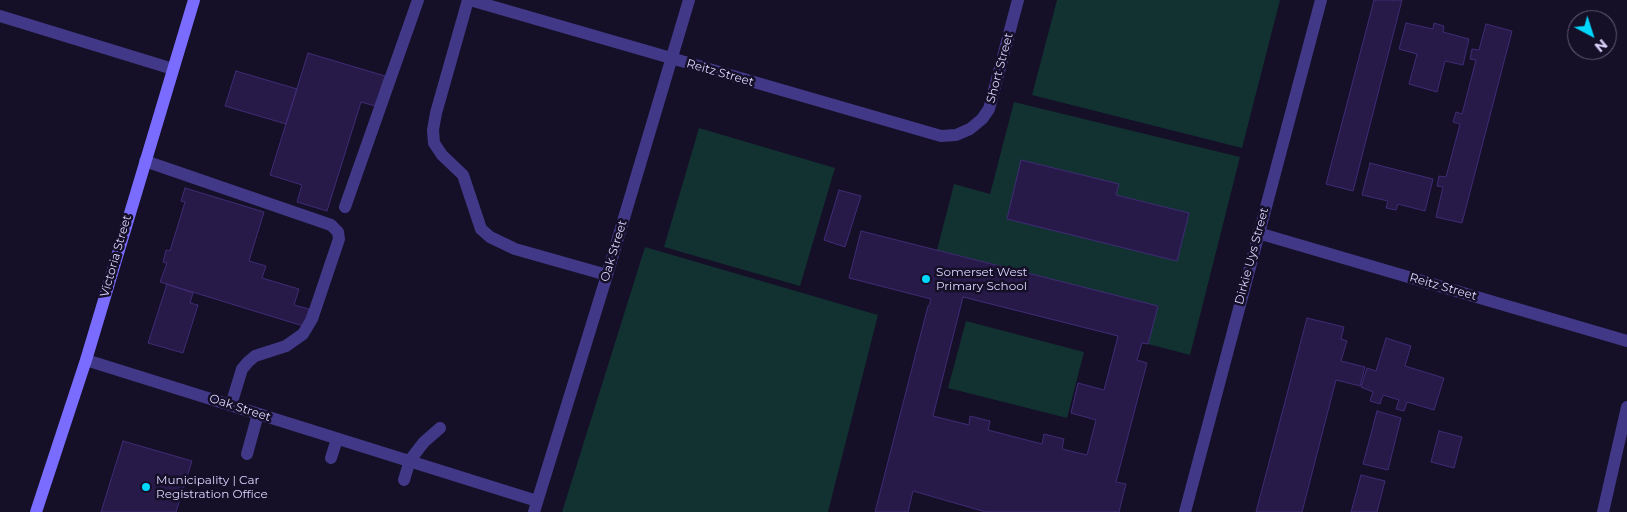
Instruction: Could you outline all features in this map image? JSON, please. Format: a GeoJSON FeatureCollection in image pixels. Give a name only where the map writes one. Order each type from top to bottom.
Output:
{"type":"FeatureCollection","features":[{"type":"Feature","properties":{"kind":"main road","name":"Victoria Street"},"geometry":{"type":"LineString","coordinates":[[36,512],[86,360],[194,0]]}},
{"type":"Feature","properties":{"kind":"street"},"geometry":{"type":"LineString","coordinates":[[345,207],[418,0]]}},
{"type":"Feature","properties":{"kind":"street"},"geometry":{"type":"LineString","coordinates":[[469,0],[436,113],[433,130],[434,143],[442,155],[463,175],[481,230],[490,237],[515,249],[607,275]]}},
{"type":"Feature","properties":{"kind":"street","name":"Reitz Street"},"geometry":{"type":"LineString","coordinates":[[469,0],[941,136],[956,135],[970,129]]}},
{"type":"Feature","properties":{"kind":"street","name":"Oak Street"},"geometry":{"type":"LineString","coordinates":[[86,360],[410,460],[535,506],[690,0]]}},
{"type":"Feature","properties":{"kind":"street","name":"Short Street"},"geometry":{"type":"LineString","coordinates":[[970,129],[982,119],[989,109],[1018,0]]}},
{"type":"Feature","properties":{"kind":"street","name":"Dirkie Uys Street"},"geometry":{"type":"LineString","coordinates":[[1185,512],[1321,0]]}},
{"type":"Feature","properties":{"kind":"street"},"geometry":{"type":"LineString","coordinates":[[0,16],[173,69]]}},
{"type":"Feature","properties":{"kind":"street"},"geometry":{"type":"LineString","coordinates":[[145,160],[331,226],[338,232],[339,240],[312,319],[303,334],[286,346],[255,356],[248,362],[242,370],[231,405]]}},
{"type":"Feature","properties":{"kind":"street","name":"Reitz Street"},"geometry":{"type":"LineString","coordinates":[[1258,233],[1627,341]]}},
{"type":"Feature","properties":{"kind":"street"},"geometry":{"type":"LineString","coordinates":[[1603,512],[1627,407]]}},
{"type":"Feature","properties":{"kind":"street"},"geometry":{"type":"LineString","coordinates":[[247,454],[258,414]]}},
{"type":"Feature","properties":{"kind":"street"},"geometry":{"type":"LineString","coordinates":[[404,480],[410,460],[424,442],[440,428]]}},
{"type":"Feature","properties":{"kind":"street"},"geometry":{"type":"LineString","coordinates":[[331,458],[337,439]]}},
{"type":"Feature","properties":{"kind":"green space"},"geometry":{"type":"Polygon","coordinates":[[[1057,0],[1280,0],[1242,148],[1032,95],[1057,0]]]}},
{"type":"Feature","properties":{"kind":"green space"},"geometry":{"type":"Polygon","coordinates":[[[1014,102],[1240,157],[1190,355],[1148,344],[1157,306],[937,250],[954,184],[990,194],[1014,102]],[[1022,160],[1007,219],[1177,261],[1189,213],[1116,195],[1118,184],[1022,160]]]}},
{"type":"Feature","properties":{"kind":"green space"},"geometry":{"type":"Polygon","coordinates":[[[699,128],[835,168],[800,286],[664,247],[699,128]]]}},
{"type":"Feature","properties":{"kind":"green space"},"geometry":{"type":"Polygon","coordinates":[[[645,247],[878,315],[828,512],[562,512],[645,247]]]}},
{"type":"Feature","properties":{"kind":"green space"},"geometry":{"type":"Polygon","coordinates":[[[966,321],[1084,352],[1067,418],[948,388],[966,321]]]}},
{"type":"Feature","properties":{"kind":"building"},"geometry":{"type":"Polygon","coordinates":[[[1374,0],[1402,0],[1353,191],[1326,184],[1374,0]]]}},
{"type":"Feature","properties":{"kind":"building"},"geometry":{"type":"Polygon","coordinates":[[[1406,23],[1433,29],[1434,23],[1444,26],[1443,32],[1469,39],[1463,65],[1445,61],[1437,92],[1409,84],[1417,54],[1399,49],[1406,23]]]}},
{"type":"Feature","properties":{"kind":"building"},"geometry":{"type":"Polygon","coordinates":[[[1486,24],[1512,31],[1462,223],[1436,217],[1443,187],[1437,186],[1439,176],[1446,177],[1460,124],[1453,122],[1456,112],[1462,114],[1476,60],[1470,59],[1472,49],[1479,50],[1486,24]]]}},
{"type":"Feature","properties":{"kind":"building"},"geometry":{"type":"Polygon","coordinates":[[[308,53],[385,76],[375,106],[361,102],[327,211],[297,202],[302,185],[270,175],[308,53]]]}},
{"type":"Feature","properties":{"kind":"building"},"geometry":{"type":"Polygon","coordinates":[[[236,71],[297,89],[286,124],[225,106],[236,71]]]}},
{"type":"Feature","properties":{"kind":"building"},"geometry":{"type":"Polygon","coordinates":[[[1021,160],[1119,184],[1116,195],[1189,213],[1177,261],[1007,219],[1021,160]]]}},
{"type":"Feature","properties":{"kind":"building"},"geometry":{"type":"Polygon","coordinates":[[[1370,163],[1433,179],[1425,211],[1398,204],[1396,210],[1386,208],[1388,201],[1362,195],[1370,163]]]}},
{"type":"Feature","properties":{"kind":"building"},"geometry":{"type":"Polygon","coordinates":[[[185,188],[264,212],[249,261],[266,266],[262,278],[299,289],[294,305],[309,309],[303,326],[160,282],[167,263],[163,262],[166,250],[170,251],[185,202],[181,201],[185,188]]]}},
{"type":"Feature","properties":{"kind":"building"},"geometry":{"type":"Polygon","coordinates":[[[839,190],[861,196],[845,247],[824,240],[839,190]]]}},
{"type":"Feature","properties":{"kind":"building"},"geometry":{"type":"Polygon","coordinates":[[[861,231],[1158,306],[1148,344],[1142,343],[1137,360],[1147,363],[1116,482],[1126,484],[1119,512],[986,512],[913,491],[908,512],[875,512],[931,299],[849,278],[861,231]],[[963,297],[933,416],[969,425],[970,416],[990,421],[988,430],[1042,444],[1044,434],[1064,439],[1062,449],[1087,455],[1096,420],[1071,413],[1078,383],[1104,390],[1118,336],[963,297]]]}},
{"type":"Feature","properties":{"kind":"building"},"geometry":{"type":"Polygon","coordinates":[[[167,284],[193,293],[190,303],[198,305],[183,353],[148,343],[167,284]]]}},
{"type":"Feature","properties":{"kind":"building"},"geometry":{"type":"Polygon","coordinates":[[[1307,318],[1344,327],[1341,339],[1347,341],[1341,361],[1365,367],[1360,386],[1336,380],[1302,512],[1256,512],[1307,318]]]}},
{"type":"Feature","properties":{"kind":"building"},"geometry":{"type":"Polygon","coordinates":[[[1386,338],[1411,346],[1405,366],[1444,378],[1434,410],[1407,402],[1404,411],[1396,409],[1399,400],[1383,395],[1380,404],[1370,401],[1373,392],[1361,387],[1367,368],[1376,371],[1386,338]]]}},
{"type":"Feature","properties":{"kind":"building"},"geometry":{"type":"Polygon","coordinates":[[[1377,411],[1401,418],[1388,470],[1363,464],[1377,411]]]}},
{"type":"Feature","properties":{"kind":"building"},"geometry":{"type":"Polygon","coordinates":[[[1439,431],[1462,437],[1454,468],[1431,462],[1439,431]]]}},
{"type":"Feature","properties":{"kind":"building","name":"Municipality | Car Registration Office"},"geometry":{"type":"Polygon","coordinates":[[[123,441],[192,461],[176,512],[101,512],[123,441]]]}},
{"type":"Feature","properties":{"kind":"building"},"geometry":{"type":"Polygon","coordinates":[[[1361,475],[1385,481],[1377,512],[1351,512],[1361,475]]]}},
{"type":"Feature","properties":{"kind":"place","name":"Somerset West Primary School"},"geometry":{"type":"Point","coordinates":[926,279]}},
{"type":"Feature","properties":{"kind":"place","name":"Municipality | Car Registration Office"},"geometry":{"type":"Point","coordinates":[146,487]}}]}
